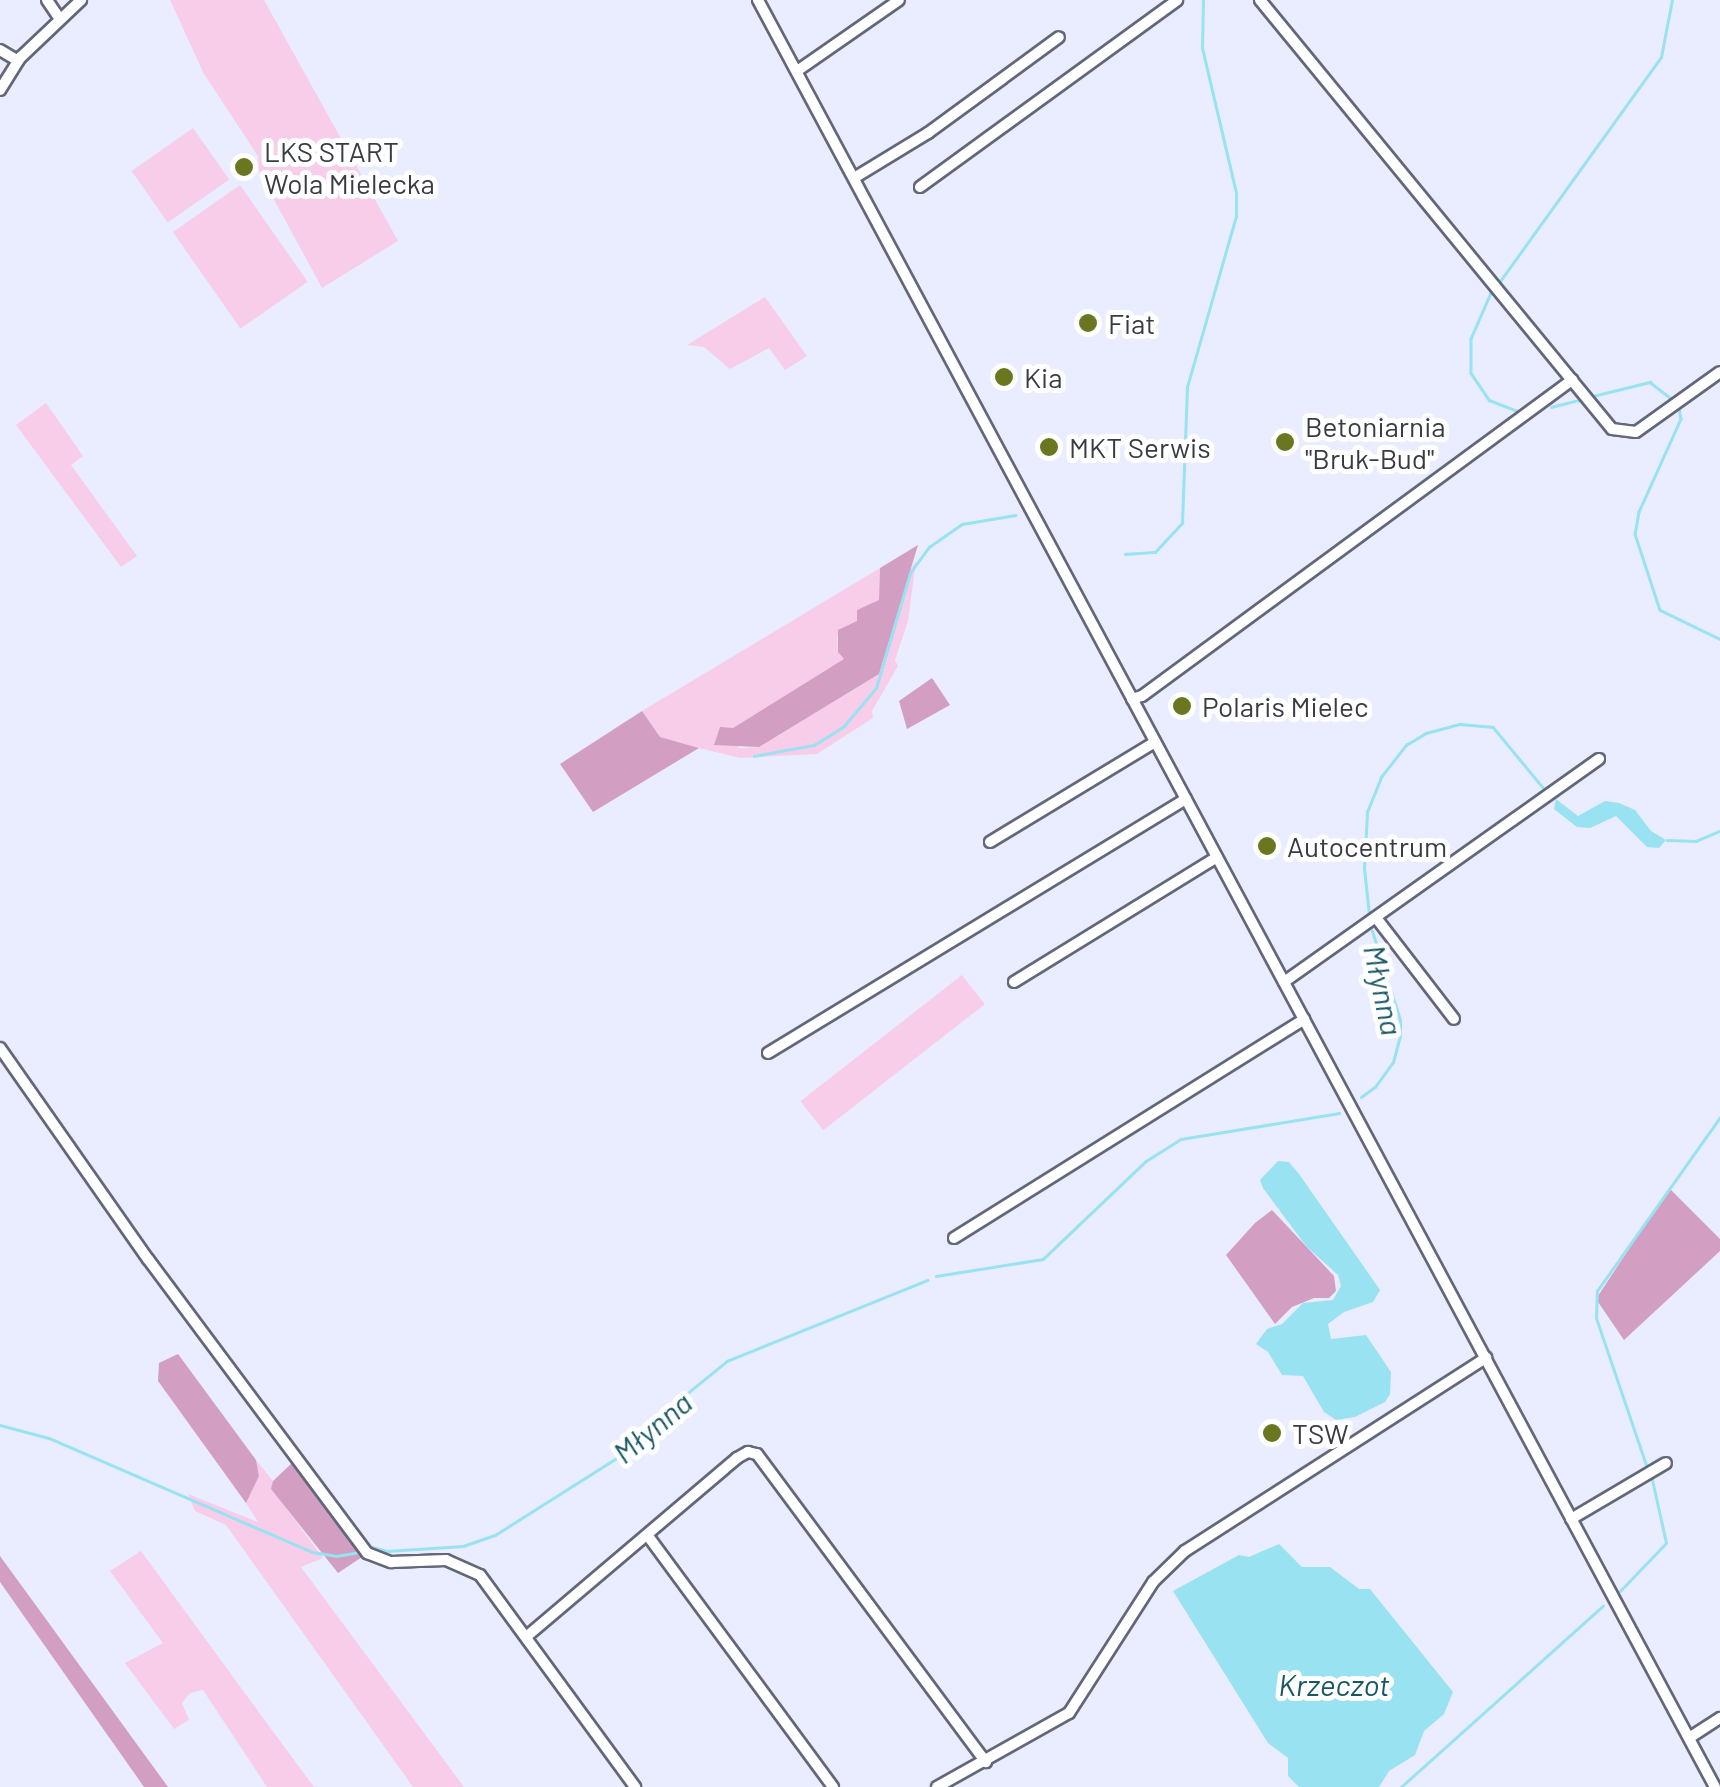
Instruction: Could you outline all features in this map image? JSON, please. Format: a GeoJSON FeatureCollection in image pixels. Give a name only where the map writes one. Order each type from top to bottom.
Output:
{"type":"FeatureCollection","features":[{"type":"Feature","properties":{"kind":"street"},"geometry":{"type":"LineString","coordinates":[[47,0],[58,18]]}},
{"type":"Feature","properties":{"kind":"street"},"geometry":{"type":"LineString","coordinates":[[0,90],[18,60],[81,0]]}},
{"type":"Feature","properties":{"kind":"street"},"geometry":{"type":"LineString","coordinates":[[758,0],[1715,1787]]}},
{"type":"Feature","properties":{"kind":"street"},"geometry":{"type":"LineString","coordinates":[[797,71],[899,0]]}},
{"type":"Feature","properties":{"kind":"street"},"geometry":{"type":"LineString","coordinates":[[920,186],[1178,0]]}},
{"type":"Feature","properties":{"kind":"street"},"geometry":{"type":"LineString","coordinates":[[1260,0],[1612,430],[1626,434],[1720,372]]}},
{"type":"Feature","properties":{"kind":"street"},"geometry":{"type":"LineString","coordinates":[[854,178],[928,133],[1059,36]]}},
{"type":"Feature","properties":{"kind":"street"},"geometry":{"type":"LineString","coordinates":[[0,50],[18,60]]}},
{"type":"Feature","properties":{"kind":"street"},"geometry":{"type":"LineString","coordinates":[[1132,699],[1142,696],[1572,380]]}},
{"type":"Feature","properties":{"kind":"street"},"geometry":{"type":"LineString","coordinates":[[990,842],[1155,742]]}},
{"type":"Feature","properties":{"kind":"street"},"geometry":{"type":"LineString","coordinates":[[1284,982],[1599,759]]}},
{"type":"Feature","properties":{"kind":"street"},"geometry":{"type":"LineString","coordinates":[[768,1053],[1186,800]]}},
{"type":"Feature","properties":{"kind":"street"},"geometry":{"type":"LineString","coordinates":[[1014,982],[1216,857]]}},
{"type":"Feature","properties":{"kind":"street"},"geometry":{"type":"LineString","coordinates":[[1377,919],[1454,1019]]}},
{"type":"Feature","properties":{"kind":"street"},"geometry":{"type":"LineString","coordinates":[[954,1238],[1304,1019]]}},
{"type":"Feature","properties":{"kind":"street"},"geometry":{"type":"LineString","coordinates":[[0,1048],[171,1290],[367,1553],[391,1562],[446,1560],[480,1574],[635,1787]]}},
{"type":"Feature","properties":{"kind":"street"},"geometry":{"type":"LineString","coordinates":[[938,1787],[1069,1713],[1153,1582],[1186,1551],[1486,1358]]}},
{"type":"Feature","properties":{"kind":"street"},"geometry":{"type":"LineString","coordinates":[[526,1637],[737,1458],[748,1452],[757,1454],[986,1762]]}},
{"type":"Feature","properties":{"kind":"street"},"geometry":{"type":"LineString","coordinates":[[1571,1519],[1666,1463]]}},
{"type":"Feature","properties":{"kind":"street"},"geometry":{"type":"LineString","coordinates":[[648,1536],[833,1787]]}},
{"type":"Feature","properties":{"kind":"street"},"geometry":{"type":"LineString","coordinates":[[1627,1623],[1639,1613]]}},
{"type":"Feature","properties":{"kind":"street"},"geometry":{"type":"LineString","coordinates":[[1689,1738],[1720,1718]]}},
{"type":"Feature","properties":{"kind":"shaded area"},"geometry":{"type":"Polygon","coordinates":[[[170,0],[264,0],[398,241],[322,288],[259,172],[258,156],[204,74],[170,0]]]}},
{"type":"Feature","properties":{"kind":"shaded area"},"geometry":{"type":"Polygon","coordinates":[[[193,128],[229,180],[168,223],[132,171],[193,128]]]}},
{"type":"Feature","properties":{"kind":"shaded area"},"geometry":{"type":"Polygon","coordinates":[[[240,185],[308,282],[241,329],[173,232],[240,185]]]}},
{"type":"Feature","properties":{"kind":"shaded area"},"geometry":{"type":"Polygon","coordinates":[[[765,297],[807,356],[785,370],[769,348],[730,369],[704,347],[687,345],[765,297]]]}},
{"type":"Feature","properties":{"kind":"shaded area"},"geometry":{"type":"Polygon","coordinates":[[[46,403],[83,456],[71,465],[137,556],[121,567],[16,425],[46,403]]]}},
{"type":"Feature","properties":{"kind":"shaded area"},"geometry":{"type":"Polygon","coordinates":[[[918,545],[879,674],[759,747],[714,745],[720,727],[733,728],[844,659],[838,652],[838,630],[857,621],[857,610],[879,600],[880,568],[918,545]]]}},
{"type":"Feature","properties":{"kind":"shaded area"},"geometry":{"type":"Polygon","coordinates":[[[916,561],[908,621],[895,660],[898,666],[872,711],[873,718],[817,754],[740,758],[699,748],[660,737],[642,711],[880,568],[879,601],[857,610],[858,621],[837,636],[838,652],[845,659],[733,728],[739,748],[759,747],[879,674],[908,573],[916,561]]]}},
{"type":"Feature","properties":{"kind":"shaded area"},"geometry":{"type":"Polygon","coordinates":[[[932,678],[950,705],[907,729],[899,701],[932,678]]]}},
{"type":"Feature","properties":{"kind":"shaded area"},"geometry":{"type":"Polygon","coordinates":[[[642,711],[660,737],[699,748],[593,812],[560,764],[642,711]]]}},
{"type":"Feature","properties":{"kind":"shaded area"},"geometry":{"type":"Polygon","coordinates":[[[962,975],[985,1004],[823,1130],[800,1101],[962,975]]]}},
{"type":"Feature","properties":{"kind":"shaded area"},"geometry":{"type":"Polygon","coordinates":[[[1669,1188],[1720,1239],[1720,1251],[1624,1340],[1596,1299],[1669,1188]]]}},
{"type":"Feature","properties":{"kind":"shaded area"},"geometry":{"type":"Polygon","coordinates":[[[1272,1210],[1334,1276],[1336,1291],[1329,1298],[1314,1298],[1292,1307],[1275,1324],[1226,1255],[1272,1210]]]}},
{"type":"Feature","properties":{"kind":"shaded area"},"geometry":{"type":"Polygon","coordinates":[[[178,1354],[256,1460],[259,1476],[246,1503],[158,1381],[159,1363],[178,1354]]]}},
{"type":"Feature","properties":{"kind":"shaded area"},"geometry":{"type":"Polygon","coordinates":[[[256,1460],[273,1481],[272,1489],[323,1558],[301,1567],[464,1787],[413,1787],[226,1525],[195,1511],[188,1494],[258,1522],[246,1503],[259,1476],[256,1460]]]}},
{"type":"Feature","properties":{"kind":"shaded area"},"geometry":{"type":"Polygon","coordinates":[[[292,1463],[362,1557],[338,1573],[271,1489],[273,1481],[292,1463]]]}},
{"type":"Feature","properties":{"kind":"shaded area"},"geometry":{"type":"Polygon","coordinates":[[[141,1551],[314,1787],[267,1787],[203,1690],[190,1693],[182,1703],[189,1720],[174,1729],[125,1663],[163,1643],[110,1571],[141,1551]]]}},
{"type":"Feature","properties":{"kind":"shaded area"},"geometry":{"type":"Polygon","coordinates":[[[0,1556],[168,1787],[144,1787],[0,1582],[0,1556]]]}},
{"type":"Feature","properties":{"kind":"water"},"geometry":{"type":"Polygon","coordinates":[[[1556,799],[1578,816],[1605,801],[1619,803],[1635,810],[1651,831],[1666,840],[1659,848],[1647,847],[1616,816],[1590,828],[1577,827],[1554,809],[1556,799]]]}},
{"type":"Feature","properties":{"kind":"water"},"geometry":{"type":"Polygon","coordinates":[[[1278,1161],[1289,1162],[1299,1174],[1380,1290],[1373,1302],[1344,1312],[1328,1324],[1331,1339],[1366,1335],[1391,1372],[1390,1394],[1385,1402],[1355,1417],[1336,1420],[1324,1412],[1303,1376],[1282,1375],[1268,1352],[1256,1344],[1267,1329],[1282,1324],[1303,1303],[1333,1300],[1341,1286],[1338,1275],[1306,1246],[1263,1188],[1260,1180],[1278,1161]]]}},
{"type":"Feature","properties":{"kind":"water","name":"Krzeczot"},"geometry":{"type":"Polygon","coordinates":[[[1279,1544],[1302,1567],[1330,1567],[1359,1589],[1370,1589],[1453,1692],[1444,1714],[1424,1731],[1415,1755],[1389,1771],[1379,1787],[1299,1787],[1288,1776],[1288,1758],[1268,1743],[1173,1591],[1239,1555],[1249,1557],[1279,1544]]]}},
{"type":"Feature","properties":{"kind":"waterway"},"geometry":{"type":"LineString","coordinates":[[1125,554],[1155,552],[1182,523],[1187,387],[1236,216],[1236,193],[1202,48],[1203,0]]}},
{"type":"Feature","properties":{"kind":"waterway"},"geometry":{"type":"LineString","coordinates":[[1498,284],[1661,57],[1672,0]]}},
{"type":"Feature","properties":{"kind":"waterway"},"geometry":{"type":"LineString","coordinates":[[1491,293],[1471,339],[1471,373],[1489,400],[1521,412]]}},
{"type":"Feature","properties":{"kind":"waterway"},"geometry":{"type":"LineString","coordinates":[[1593,396],[1650,382],[1672,399]]}},
{"type":"Feature","properties":{"kind":"waterway"},"geometry":{"type":"LineString","coordinates":[[1551,407],[1584,399]]}},
{"type":"Feature","properties":{"kind":"waterway"},"geometry":{"type":"LineString","coordinates":[[1679,408],[1681,419],[1639,512],[1635,534],[1660,610],[1720,639]]}},
{"type":"Feature","properties":{"kind":"waterway"},"geometry":{"type":"LineString","coordinates":[[754,756],[814,745],[844,726],[876,688],[910,573],[929,547],[962,524],[1015,515]]}},
{"type":"Feature","properties":{"kind":"waterway","name":"Młynna"},"geometry":{"type":"LineString","coordinates":[[1369,915],[1364,868],[1367,812],[1381,777],[1406,745],[1426,733],[1460,724],[1493,727],[1546,791]]}},
{"type":"Feature","properties":{"kind":"waterway","name":"Młynna"},"geometry":{"type":"LineString","coordinates":[[1667,840],[1696,841],[1720,831]]}},
{"type":"Feature","properties":{"kind":"waterway","name":"Młynna"},"geometry":{"type":"LineString","coordinates":[[1361,1097],[1375,1087],[1393,1062],[1400,1036],[1400,1020],[1372,931]]}},
{"type":"Feature","properties":{"kind":"waterway","name":"Młynna"},"geometry":{"type":"LineString","coordinates":[[936,1276],[1043,1259],[1146,1161],[1181,1139],[1339,1113]]}},
{"type":"Feature","properties":{"kind":"waterway"},"geometry":{"type":"LineString","coordinates":[[1647,1468],[1596,1318],[1597,1291],[1720,1117]]}},
{"type":"Feature","properties":{"kind":"waterway","name":"Młynna"},"geometry":{"type":"LineString","coordinates":[[372,1547],[387,1551],[463,1546],[495,1535],[639,1444],[668,1409],[727,1361],[927,1280]]}},
{"type":"Feature","properties":{"kind":"waterway","name":"Młynna"},"geometry":{"type":"LineString","coordinates":[[0,1425],[49,1438],[312,1552],[336,1556],[356,1553]]}},
{"type":"Feature","properties":{"kind":"waterway"},"geometry":{"type":"LineString","coordinates":[[1620,1591],[1666,1543],[1652,1480]]}},
{"type":"Feature","properties":{"kind":"waterway"},"geometry":{"type":"LineString","coordinates":[[1401,1787],[1603,1606]]}},
{"type":"Feature","properties":{"kind":"place","name":"LKS START Wola Mielecka"},"geometry":{"type":"Point","coordinates":[244,167]}},
{"type":"Feature","properties":{"kind":"place","name":"Fiat"},"geometry":{"type":"Point","coordinates":[1088,323]}},
{"type":"Feature","properties":{"kind":"place","name":"Kia"},"geometry":{"type":"Point","coordinates":[1004,377]}},
{"type":"Feature","properties":{"kind":"place","name":"Betoniarnia \"Bruk-Bud\""},"geometry":{"type":"Point","coordinates":[1285,442]}},
{"type":"Feature","properties":{"kind":"place","name":"MKT Serwis"},"geometry":{"type":"Point","coordinates":[1049,447]}},
{"type":"Feature","properties":{"kind":"place","name":"Polaris Mielec"},"geometry":{"type":"Point","coordinates":[1182,706]}},
{"type":"Feature","properties":{"kind":"place","name":"Autocentrum"},"geometry":{"type":"Point","coordinates":[1267,846]}},
{"type":"Feature","properties":{"kind":"place","name":"TSW"},"geometry":{"type":"Point","coordinates":[1272,1433]}}]}
